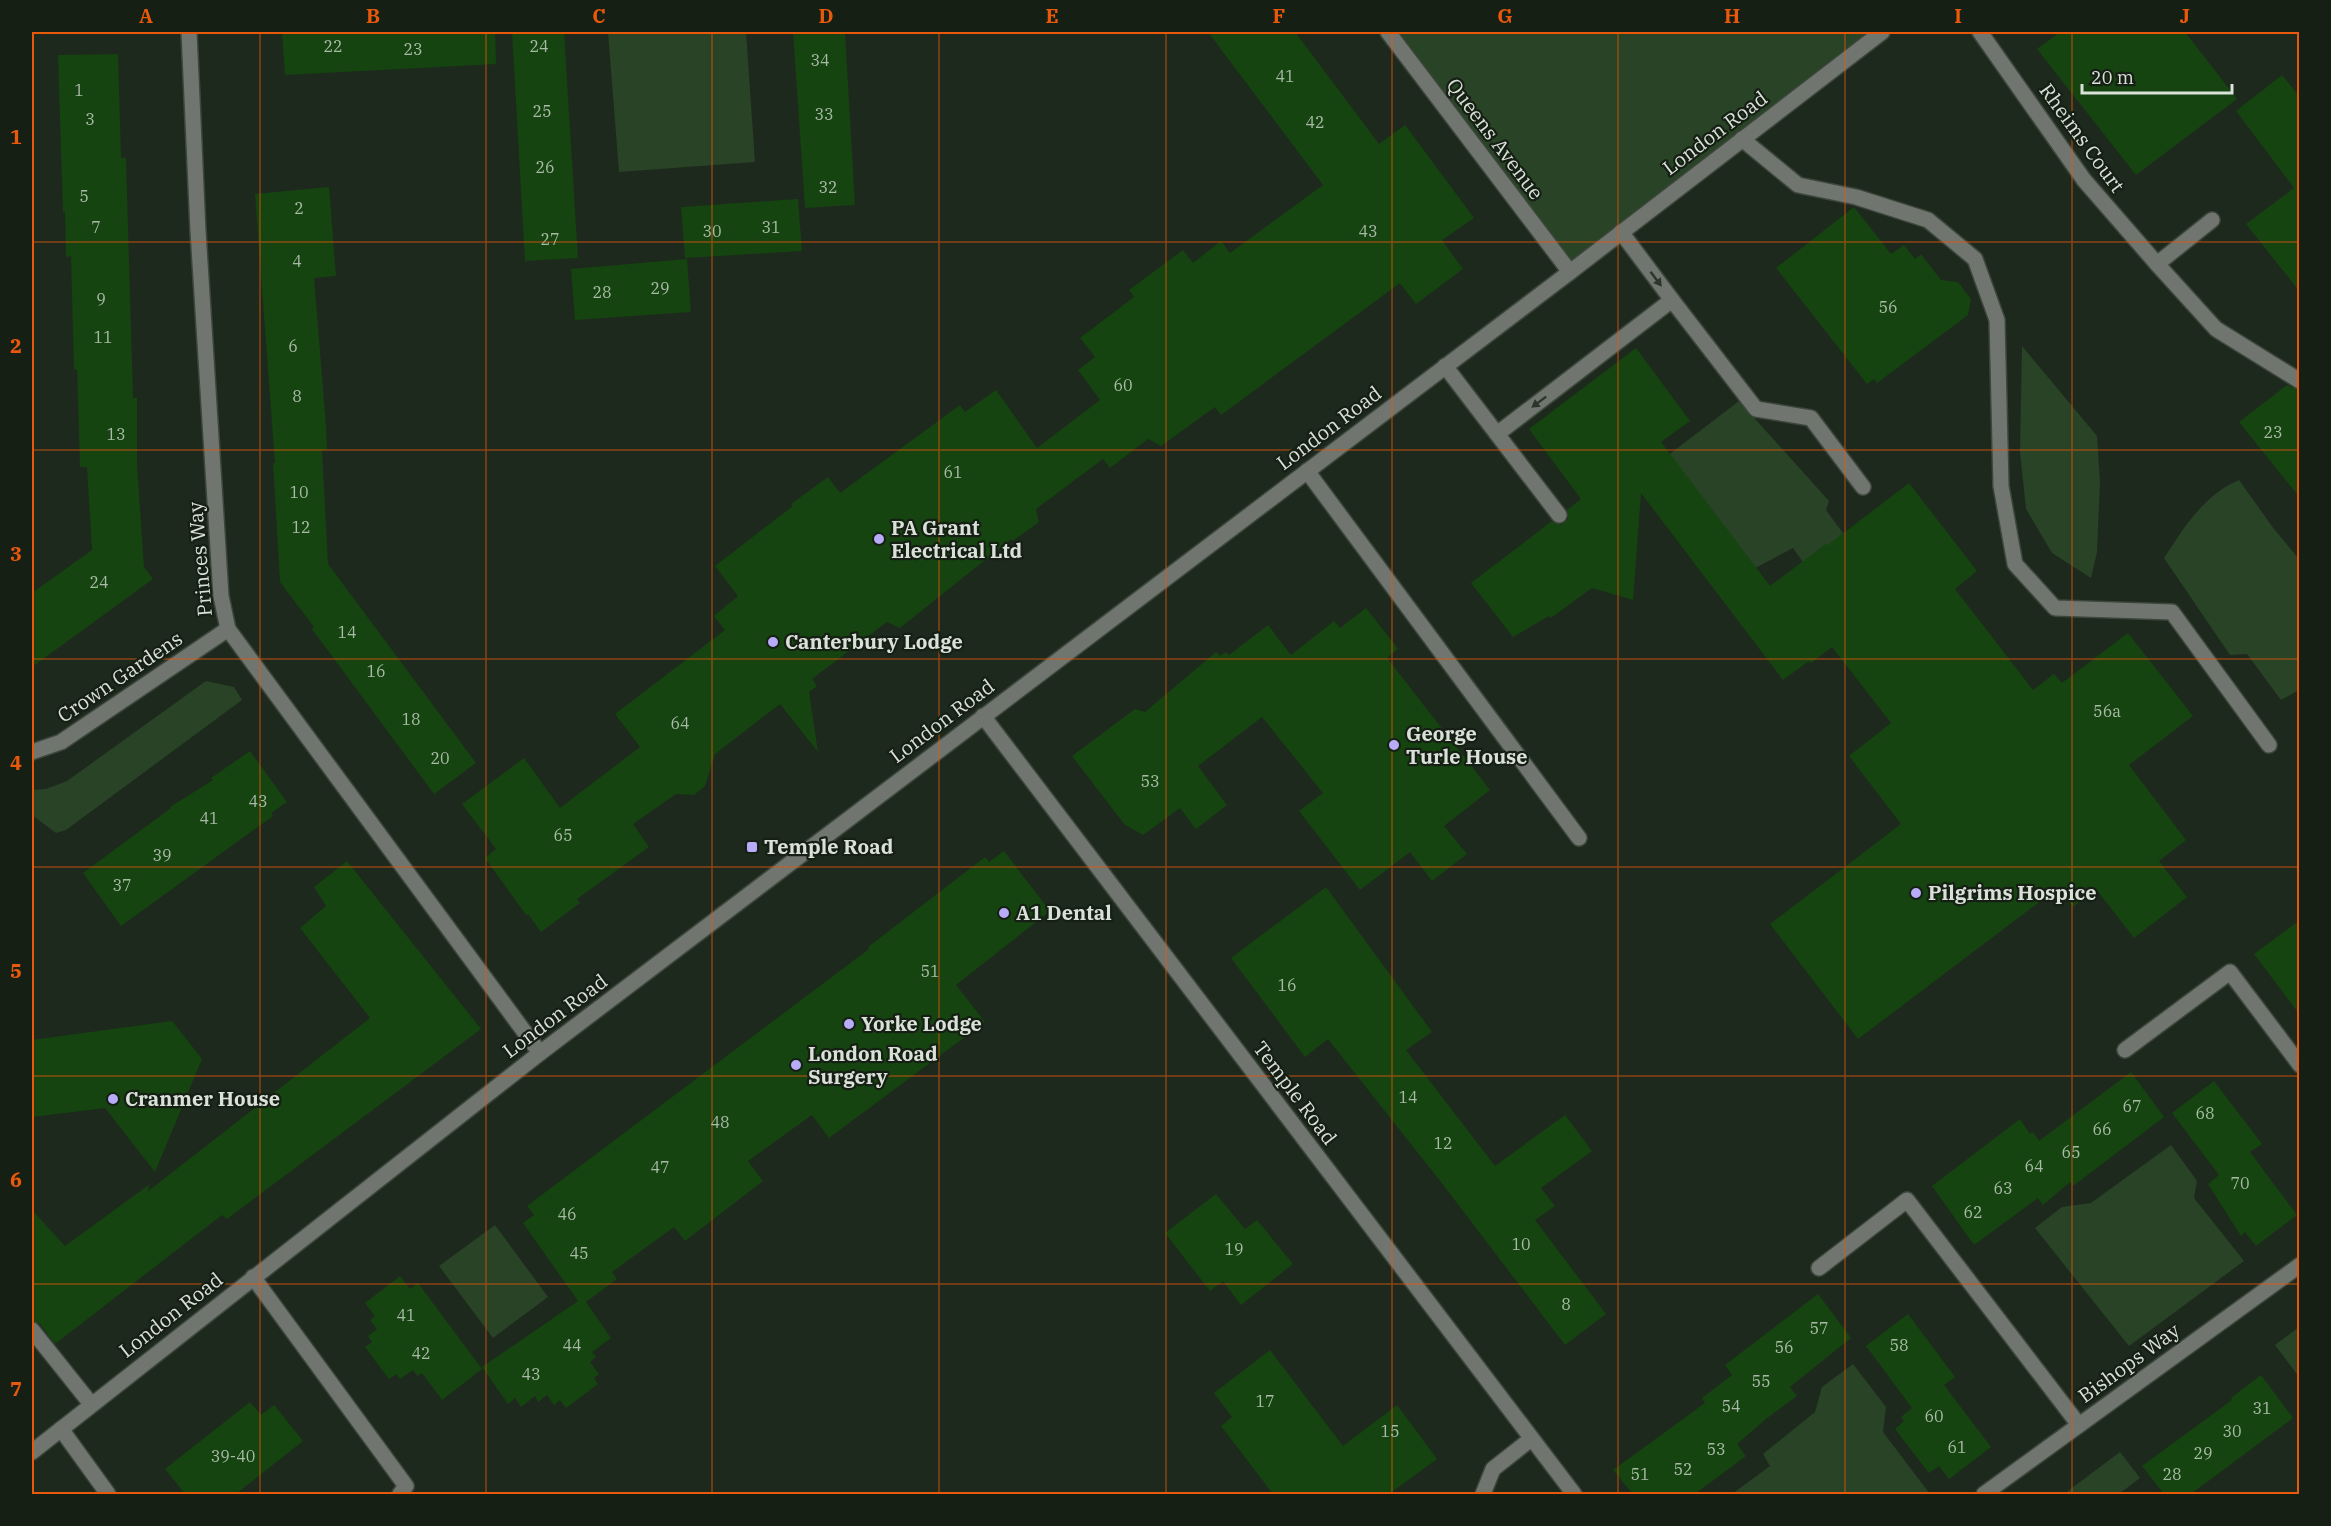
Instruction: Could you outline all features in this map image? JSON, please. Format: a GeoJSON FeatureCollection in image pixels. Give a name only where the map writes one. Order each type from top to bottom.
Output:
{"type":"FeatureCollection","features":[{"type":"Feature","properties":{"kind":"street","name":"Princes Way"},"geometry":{"type":"LineString","coordinates":[[189,32],[198,231],[221,596],[228,629],[540,1053]]}},
{"type":"Feature","properties":{"kind":"street","name":"Queens Avenue"},"geometry":{"type":"LineString","coordinates":[[1388,32],[1570,272]]}},
{"type":"Feature","properties":{"kind":"street","name":"London Road"},"geometry":{"type":"LineString","coordinates":[[32,1452],[540,1053],[1570,272],[1882,32]]}},
{"type":"Feature","properties":{"kind":"street","name":"Rheims Court"},"geometry":{"type":"LineString","coordinates":[[1980,32],[2084,180],[2216,329],[2300,381]]}},
{"type":"Feature","properties":{"kind":"street"},"geometry":{"type":"LineString","coordinates":[[1742,139],[1798,185],[1856,197],[1928,220],[1975,259],[1997,320],[2001,486],[2015,564],[2055,608],[2172,612],[2269,745]]}},
{"type":"Feature","properties":{"kind":"street"},"geometry":{"type":"LineString","coordinates":[[2157,264],[2212,220]]}},
{"type":"Feature","properties":{"kind":"street"},"geometry":{"type":"LineString","coordinates":[[1621,232],[1756,409],[1811,418],[1863,487]]}},
{"type":"Feature","properties":{"kind":"street"},"geometry":{"type":"LineString","coordinates":[[1497,434],[1672,300]]}},
{"type":"Feature","properties":{"kind":"street"},"geometry":{"type":"LineString","coordinates":[[1445,366],[1559,516]]}},
{"type":"Feature","properties":{"kind":"street"},"geometry":{"type":"LineString","coordinates":[[1307,471],[1579,838]]}},
{"type":"Feature","properties":{"kind":"street","name":"Crown Gardens"},"geometry":{"type":"LineString","coordinates":[[32,752],[62,742],[228,629]]}},
{"type":"Feature","properties":{"kind":"street","name":"Temple Road"},"geometry":{"type":"LineString","coordinates":[[983,716],[1574,1494]]}},
{"type":"Feature","properties":{"kind":"street"},"geometry":{"type":"LineString","coordinates":[[2125,1050],[2230,972],[2300,1065]]}},
{"type":"Feature","properties":{"kind":"street"},"geometry":{"type":"LineString","coordinates":[[1819,1268],[1907,1200],[2079,1425]]}},
{"type":"Feature","properties":{"kind":"street","name":"Bishops Way"},"geometry":{"type":"LineString","coordinates":[[1984,1494],[2300,1265]]}},
{"type":"Feature","properties":{"kind":"street"},"geometry":{"type":"LineString","coordinates":[[254,1277],[406,1486],[400,1494]]}},
{"type":"Feature","properties":{"kind":"street"},"geometry":{"type":"LineString","coordinates":[[32,1330],[91,1404]]}},
{"type":"Feature","properties":{"kind":"street"},"geometry":{"type":"LineString","coordinates":[[61,1429],[108,1494]]}},
{"type":"Feature","properties":{"kind":"street"},"geometry":{"type":"LineString","coordinates":[[1483,1494],[1493,1469],[1531,1439]]}},
{"type":"Feature","properties":{"kind":"green space"},"geometry":{"type":"Polygon","coordinates":[[[608,32],[746,32],[755,162],[619,172],[608,32]]]}},
{"type":"Feature","properties":{"kind":"green space"},"geometry":{"type":"Polygon","coordinates":[[[1388,32],[1882,32],[1570,272],[1388,32]]]}},
{"type":"Feature","properties":{"kind":"green space"},"geometry":{"type":"Polygon","coordinates":[[[2022,346],[2097,436],[2100,482],[2097,552],[2091,578],[2052,553],[2026,509],[2020,452],[2022,346]]]}},
{"type":"Feature","properties":{"kind":"green space"},"geometry":{"type":"Polygon","coordinates":[[[1739,401],[1829,501],[1826,510],[1878,581],[1821,588],[1793,548],[1744,574],[1662,460],[1739,401]]]}},
{"type":"Feature","properties":{"kind":"green space"},"geometry":{"type":"Polygon","coordinates":[[[2239,480],[2299,559],[2299,690],[2281,700],[2247,654],[2230,655],[2164,558],[2187,524],[2205,503],[2215,494],[2239,480]]]}},
{"type":"Feature","properties":{"kind":"green space"},"geometry":{"type":"Polygon","coordinates":[[[206,681],[234,687],[242,700],[66,830],[56,833],[32,815],[32,790],[46,789],[67,781],[206,681]]]}},
{"type":"Feature","properties":{"kind":"green space"},"geometry":{"type":"Polygon","coordinates":[[[2171,1145],[2197,1181],[2194,1198],[2244,1261],[2129,1346],[2035,1228],[2062,1207],[2091,1203],[2171,1145]]]}},
{"type":"Feature","properties":{"kind":"green space"},"geometry":{"type":"Polygon","coordinates":[[[495,1225],[548,1297],[493,1338],[439,1266],[495,1225]]]}},
{"type":"Feature","properties":{"kind":"green space"},"geometry":{"type":"Polygon","coordinates":[[[2299,1327],[2299,1377],[2275,1345],[2299,1327]]]}},
{"type":"Feature","properties":{"kind":"green space"},"geometry":{"type":"Polygon","coordinates":[[[1853,1364],[1886,1407],[1883,1432],[1930,1494],[1732,1494],[1770,1466],[1763,1454],[1815,1412],[1822,1387],[1853,1364]]]}},
{"type":"Feature","properties":{"kind":"green space"},"geometry":{"type":"Polygon","coordinates":[[[2120,1452],[2140,1478],[2119,1494],[2064,1494],[2120,1452]]]}},
{"type":"Feature","properties":{"kind":"building"},"geometry":{"type":"Polygon","coordinates":[[[282,32],[495,32],[496,64],[285,75],[282,32]]]}},
{"type":"Feature","properties":{"kind":"building"},"geometry":{"type":"Polygon","coordinates":[[[512,32],[564,32],[578,258],[525,261],[512,32]]]}},
{"type":"Feature","properties":{"kind":"building"},"geometry":{"type":"Polygon","coordinates":[[[793,32],[845,32],[855,205],[805,208],[793,32]]]}},
{"type":"Feature","properties":{"kind":"building"},"geometry":{"type":"Polygon","coordinates":[[[1208,32],[1295,32],[1379,144],[1405,125],[1474,218],[1442,240],[1463,269],[1416,304],[1400,283],[1221,415],[1215,407],[1161,446],[1148,439],[1110,468],[1103,459],[1036,509],[1039,522],[1014,540],[1010,540],[900,628],[887,622],[812,679],[817,686],[809,692],[818,752],[780,704],[715,754],[705,786],[694,795],[676,794],[633,824],[649,847],[577,899],[580,903],[541,932],[485,858],[496,849],[462,804],[524,758],[560,808],[640,747],[615,714],[725,630],[714,616],[738,596],[715,566],[828,477],[840,493],[960,405],[965,412],[996,390],[1037,448],[1100,400],[1078,370],[1095,357],[1080,338],[1134,297],[1129,290],[1183,250],[1193,263],[1221,241],[1230,253],[1323,185],[1208,32]]]}},
{"type":"Feature","properties":{"kind":"building"},"geometry":{"type":"Polygon","coordinates":[[[2060,32],[2185,32],[2237,99],[2136,175],[2037,49],[2060,32]]]}},
{"type":"Feature","properties":{"kind":"building"},"geometry":{"type":"Polygon","coordinates":[[[118,54],[121,158],[126,158],[133,398],[137,398],[137,466],[144,567],[153,579],[32,667],[32,593],[92,550],[87,467],[80,467],[77,369],[74,370],[71,256],[66,257],[65,212],[63,212],[58,55],[118,54]]]}},
{"type":"Feature","properties":{"kind":"building"},"geometry":{"type":"Polygon","coordinates":[[[2282,75],[2300,97],[2300,292],[2246,224],[2294,188],[2236,111],[2282,75]]]}},
{"type":"Feature","properties":{"kind":"building"},"geometry":{"type":"Polygon","coordinates":[[[329,187],[336,276],[314,278],[326,426],[327,450],[322,450],[328,564],[476,763],[434,794],[280,582],[273,463],[275,463],[255,194],[329,187]]]}},
{"type":"Feature","properties":{"kind":"building"},"geometry":{"type":"Polygon","coordinates":[[[798,199],[802,251],[685,258],[681,207],[798,199]]]}},
{"type":"Feature","properties":{"kind":"building"},"geometry":{"type":"Polygon","coordinates":[[[1854,207],[1891,254],[1904,245],[1915,259],[1921,254],[1941,280],[1958,282],[1971,299],[1968,315],[1877,383],[1874,379],[1867,384],[1776,268],[1854,207]]]}},
{"type":"Feature","properties":{"kind":"building"},"geometry":{"type":"Polygon","coordinates":[[[687,259],[691,312],[575,320],[571,269],[687,259]]]}},
{"type":"Feature","properties":{"kind":"building"},"geometry":{"type":"Polygon","coordinates":[[[1636,348],[1690,421],[1661,442],[1770,586],[1909,483],[1977,571],[1955,589],[2033,690],[2054,674],[2062,683],[2128,633],[2193,716],[2129,765],[2186,840],[2159,861],[2187,897],[2134,938],[2096,889],[2073,907],[2058,888],[1858,1039],[1770,924],[1901,824],[1849,756],[1891,723],[1832,647],[1783,680],[1641,493],[1633,600],[1592,588],[1551,618],[1549,616],[1513,637],[1471,583],[1552,521],[1561,525],[1568,519],[1567,510],[1581,499],[1529,429],[1636,348]]]}},
{"type":"Feature","properties":{"kind":"building"},"geometry":{"type":"Polygon","coordinates":[[[2287,385],[2300,391],[2300,498],[2239,422],[2287,385]]]}},
{"type":"Feature","properties":{"kind":"building","name":"George Turle House"},"geometry":{"type":"Polygon","coordinates":[[[1366,608],[1398,649],[1387,658],[1490,790],[1444,826],[1467,854],[1432,881],[1410,852],[1360,890],[1299,811],[1323,793],[1262,717],[1198,766],[1227,805],[1196,829],[1180,808],[1143,835],[1124,824],[1072,756],[1135,709],[1145,712],[1216,652],[1220,656],[1226,652],[1229,655],[1268,625],[1291,655],[1334,621],[1340,628],[1366,608]]]}},
{"type":"Feature","properties":{"kind":"building"},"geometry":{"type":"Polygon","coordinates":[[[250,751],[287,802],[271,813],[273,816],[121,926],[83,873],[170,807],[213,780],[211,778],[250,751]]]}},
{"type":"Feature","properties":{"kind":"building"},"geometry":{"type":"Polygon","coordinates":[[[1004,851],[1050,911],[956,985],[985,1022],[829,1138],[812,1115],[748,1161],[763,1181],[685,1241],[674,1227],[612,1272],[617,1279],[586,1302],[611,1338],[592,1352],[596,1357],[590,1362],[599,1374],[594,1378],[598,1384],[566,1408],[560,1400],[554,1405],[547,1395],[538,1402],[535,1396],[521,1407],[515,1398],[508,1404],[482,1367],[578,1301],[523,1223],[534,1215],[527,1206],[869,949],[868,947],[985,857],[989,862],[1004,851]]]}},
{"type":"Feature","properties":{"kind":"building","name":"Cranmer House"},"geometry":{"type":"Polygon","coordinates":[[[347,861],[481,1029],[227,1219],[222,1215],[55,1344],[40,1324],[32,1320],[32,1210],[65,1246],[150,1184],[147,1192],[370,1018],[300,928],[326,906],[314,887],[347,861]]]}},
{"type":"Feature","properties":{"kind":"building"},"geometry":{"type":"Polygon","coordinates":[[[1326,887],[1432,1032],[1406,1050],[1495,1166],[1565,1115],[1592,1151],[1541,1188],[1555,1206],[1535,1220],[1606,1314],[1565,1345],[1328,1039],[1305,1057],[1231,958],[1326,887]]]}},
{"type":"Feature","properties":{"kind":"building"},"geometry":{"type":"Polygon","coordinates":[[[2300,920],[2300,1015],[2254,954],[2300,920]]]}},
{"type":"Feature","properties":{"kind":"building"},"geometry":{"type":"Polygon","coordinates":[[[172,1021],[202,1059],[155,1172],[105,1108],[32,1117],[32,1040],[172,1021]]]}},
{"type":"Feature","properties":{"kind":"building"},"geometry":{"type":"Polygon","coordinates":[[[2131,1072],[2164,1117],[2073,1186],[2070,1182],[2043,1205],[2038,1198],[1974,1245],[1932,1186],[2020,1119],[2030,1134],[2033,1132],[2039,1141],[2131,1072]]]}},
{"type":"Feature","properties":{"kind":"building"},"geometry":{"type":"Polygon","coordinates":[[[2214,1081],[2262,1144],[2250,1152],[2297,1215],[2256,1246],[2245,1232],[2241,1236],[2208,1184],[2219,1175],[2172,1113],[2214,1081]]]}},
{"type":"Feature","properties":{"kind":"building"},"geometry":{"type":"Polygon","coordinates":[[[1216,1194],[1245,1229],[1257,1220],[1293,1264],[1241,1305],[1223,1281],[1210,1291],[1165,1233],[1216,1194]]]}},
{"type":"Feature","properties":{"kind":"building"},"geometry":{"type":"Polygon","coordinates":[[[400,1276],[410,1289],[418,1283],[482,1369],[442,1400],[422,1373],[417,1376],[413,1370],[400,1379],[396,1374],[389,1379],[365,1347],[372,1342],[368,1336],[377,1329],[370,1320],[375,1316],[365,1303],[400,1276]]]}},
{"type":"Feature","properties":{"kind":"building"},"geometry":{"type":"Polygon","coordinates":[[[1818,1294],[1851,1338],[1790,1387],[1797,1396],[1737,1444],[1746,1456],[1695,1494],[1633,1494],[1613,1470],[1705,1403],[1702,1398],[1732,1375],[1725,1365],[1818,1294]]]}},
{"type":"Feature","properties":{"kind":"building"},"geometry":{"type":"Polygon","coordinates":[[[1908,1314],[1955,1377],[1944,1385],[1991,1447],[1949,1479],[1939,1466],[1929,1473],[1895,1429],[1904,1421],[1901,1417],[1912,1408],[1866,1346],[1908,1314]]]}},
{"type":"Feature","properties":{"kind":"building"},"geometry":{"type":"Polygon","coordinates":[[[1270,1350],[1343,1446],[1397,1405],[1437,1459],[1389,1494],[1273,1494],[1221,1426],[1232,1417],[1214,1393],[1270,1350]]]}},
{"type":"Feature","properties":{"kind":"building"},"geometry":{"type":"Polygon","coordinates":[[[2261,1375],[2293,1418],[2191,1494],[2164,1494],[2142,1466],[2232,1400],[2231,1398],[2261,1375]]]}},
{"type":"Feature","properties":{"kind":"building"},"geometry":{"type":"Polygon","coordinates":[[[250,1402],[261,1415],[274,1405],[303,1441],[236,1494],[185,1494],[165,1469],[250,1402]]]}},
{"type":"Feature","properties":{"kind":"place","name":"PA Grant Electrical Ltd"},"geometry":{"type":"Point","coordinates":[879,539]}},
{"type":"Feature","properties":{"kind":"place","name":"Canterbury Lodge"},"geometry":{"type":"Point","coordinates":[773,642]}},
{"type":"Feature","properties":{"kind":"place","name":"George Turle House"},"geometry":{"type":"Point","coordinates":[1394,745]}},
{"type":"Feature","properties":{"kind":"place","name":"Temple Road"},"geometry":{"type":"Point","coordinates":[752,847]}},
{"type":"Feature","properties":{"kind":"place","name":"Pilgrims Hospice"},"geometry":{"type":"Point","coordinates":[1916,893]}},
{"type":"Feature","properties":{"kind":"place","name":"A1 Dental"},"geometry":{"type":"Point","coordinates":[1004,913]}},
{"type":"Feature","properties":{"kind":"place","name":"Yorke Lodge"},"geometry":{"type":"Point","coordinates":[849,1024]}},
{"type":"Feature","properties":{"kind":"place","name":"London Road Surgery"},"geometry":{"type":"Point","coordinates":[796,1065]}},
{"type":"Feature","properties":{"kind":"place","name":"Cranmer House"},"geometry":{"type":"Point","coordinates":[113,1099]}}]}
